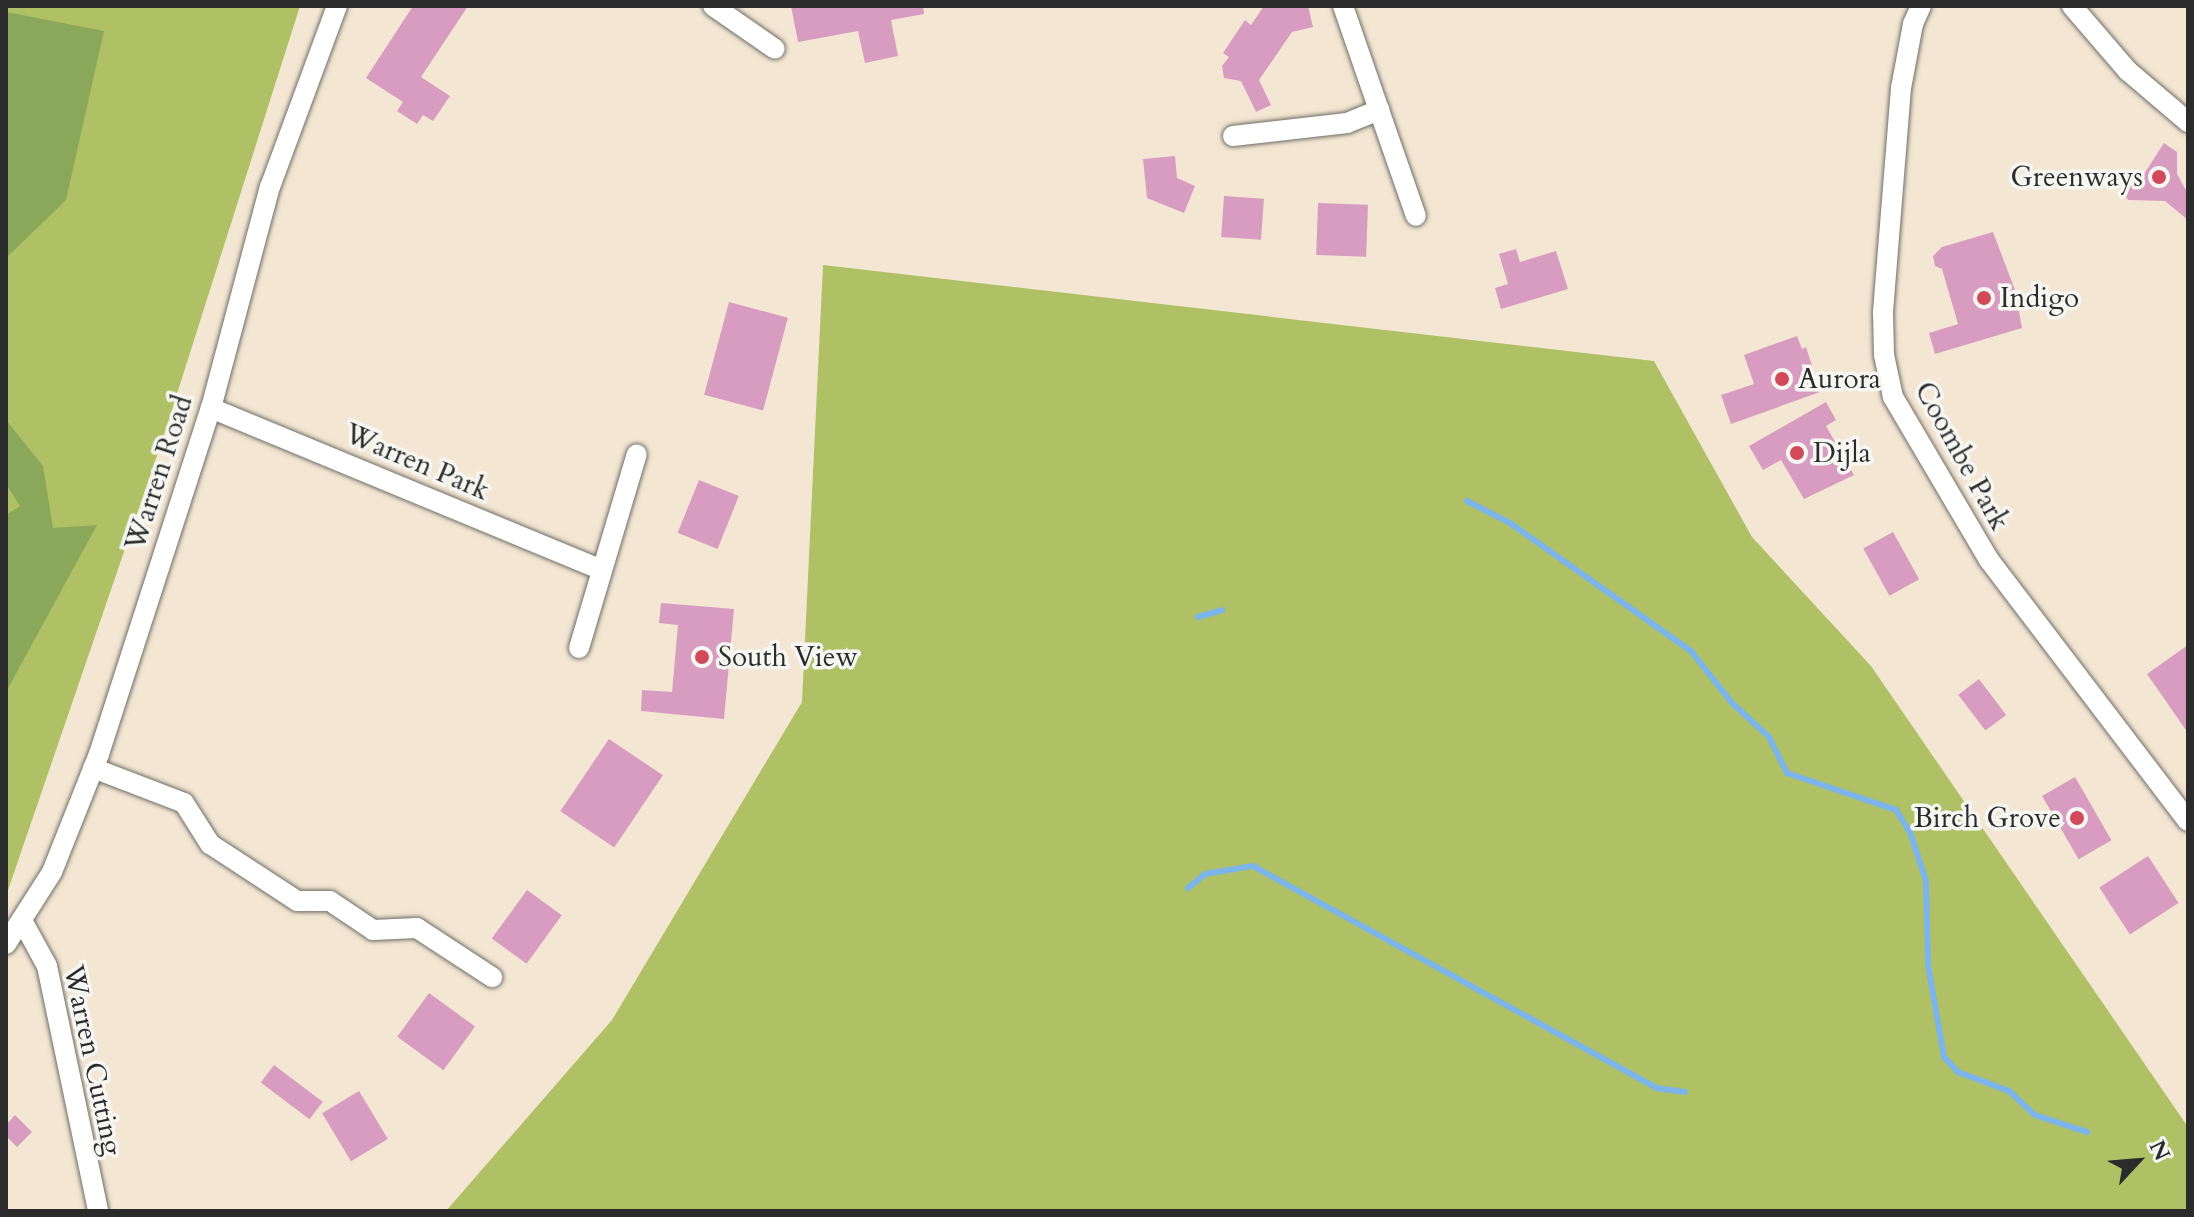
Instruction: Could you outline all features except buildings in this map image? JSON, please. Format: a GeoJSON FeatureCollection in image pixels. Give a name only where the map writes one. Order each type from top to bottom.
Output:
{"type":"FeatureCollection","features":[{"type":"Feature","properties":{"kind":"street","name":"Warren Road"},"geometry":{"type":"LineString","coordinates":[[6,944],[24,924],[52,872],[93,768],[211,408],[270,187],[337,6]]}},
{"type":"Feature","properties":{"kind":"street"},"geometry":{"type":"LineString","coordinates":[[713,6],[775,49]]}},
{"type":"Feature","properties":{"kind":"street"},"geometry":{"type":"LineString","coordinates":[[1343,6],[1416,216]]}},
{"type":"Feature","properties":{"kind":"street","name":"Coombe Park"},"geometry":{"type":"LineString","coordinates":[[1921,6],[1913,24],[1901,88],[1883,313],[1884,355],[1893,397],[1989,560],[2188,821]]}},
{"type":"Feature","properties":{"kind":"street"},"geometry":{"type":"LineString","coordinates":[[2072,6],[2128,71],[2188,122]]}},
{"type":"Feature","properties":{"kind":"street"},"geometry":{"type":"LineString","coordinates":[[1233,136],[1347,123],[1379,110]]}},
{"type":"Feature","properties":{"kind":"street","name":"Warren Park"},"geometry":{"type":"LineString","coordinates":[[211,408],[600,569]]}},
{"type":"Feature","properties":{"kind":"street"},"geometry":{"type":"LineString","coordinates":[[579,648],[600,569],[637,454]]}},
{"type":"Feature","properties":{"kind":"street"},"geometry":{"type":"LineString","coordinates":[[93,768],[184,803],[210,844],[297,901],[330,901],[373,930],[417,928],[492,977]]}},
{"type":"Feature","properties":{"kind":"street","name":"Warren Cutting"},"geometry":{"type":"LineString","coordinates":[[24,924],[47,966],[98,1211]]}},
{"type":"Feature","properties":{"kind":"green space"},"geometry":{"type":"Polygon","coordinates":[[[6,6],[300,6],[163,438],[6,896],[6,6]]]}},
{"type":"Feature","properties":{"kind":"green space"},"geometry":{"type":"Polygon","coordinates":[[[6,12],[104,31],[66,200],[6,258],[6,12]]]}},
{"type":"Feature","properties":{"kind":"green space"},"geometry":{"type":"Polygon","coordinates":[[[823,265],[1654,361],[1752,537],[1871,666],[2188,1127],[2188,1211],[446,1211],[612,1020],[802,702],[823,265]]]}},
{"type":"Feature","properties":{"kind":"green space"},"geometry":{"type":"Polygon","coordinates":[[[6,420],[43,466],[53,528],[97,525],[6,692],[6,515],[20,506],[6,484],[6,420]]]}},
{"type":"Feature","properties":{"kind":"waterway"},"geometry":{"type":"LineString","coordinates":[[1467,501],[1510,523],[1691,651],[1732,703],[1769,737],[1787,773],[1896,810],[1910,832],[1926,881],[1928,965],[1944,1057],[1958,1072],[2009,1091],[2035,1115],[2087,1132]]}},
{"type":"Feature","properties":{"kind":"waterway"},"geometry":{"type":"LineString","coordinates":[[1198,617],[1222,610]]}},
{"type":"Feature","properties":{"kind":"waterway"},"geometry":{"type":"LineString","coordinates":[[1188,888],[1205,874],[1253,866],[1656,1088],[1685,1092]]}},
{"type":"Feature","properties":{"kind":"place","name":"Greenways"},"geometry":{"type":"Point","coordinates":[2159,177]}},
{"type":"Feature","properties":{"kind":"place","name":"Indigo"},"geometry":{"type":"Point","coordinates":[1984,298]}},
{"type":"Feature","properties":{"kind":"place","name":"Aurora"},"geometry":{"type":"Point","coordinates":[1782,379]}},
{"type":"Feature","properties":{"kind":"place","name":"Dijla"},"geometry":{"type":"Point","coordinates":[1797,453]}},
{"type":"Feature","properties":{"kind":"place","name":"South View"},"geometry":{"type":"Point","coordinates":[702,657]}},
{"type":"Feature","properties":{"kind":"place","name":"Birch Grove"},"geometry":{"type":"Point","coordinates":[2077,818]}}]}
